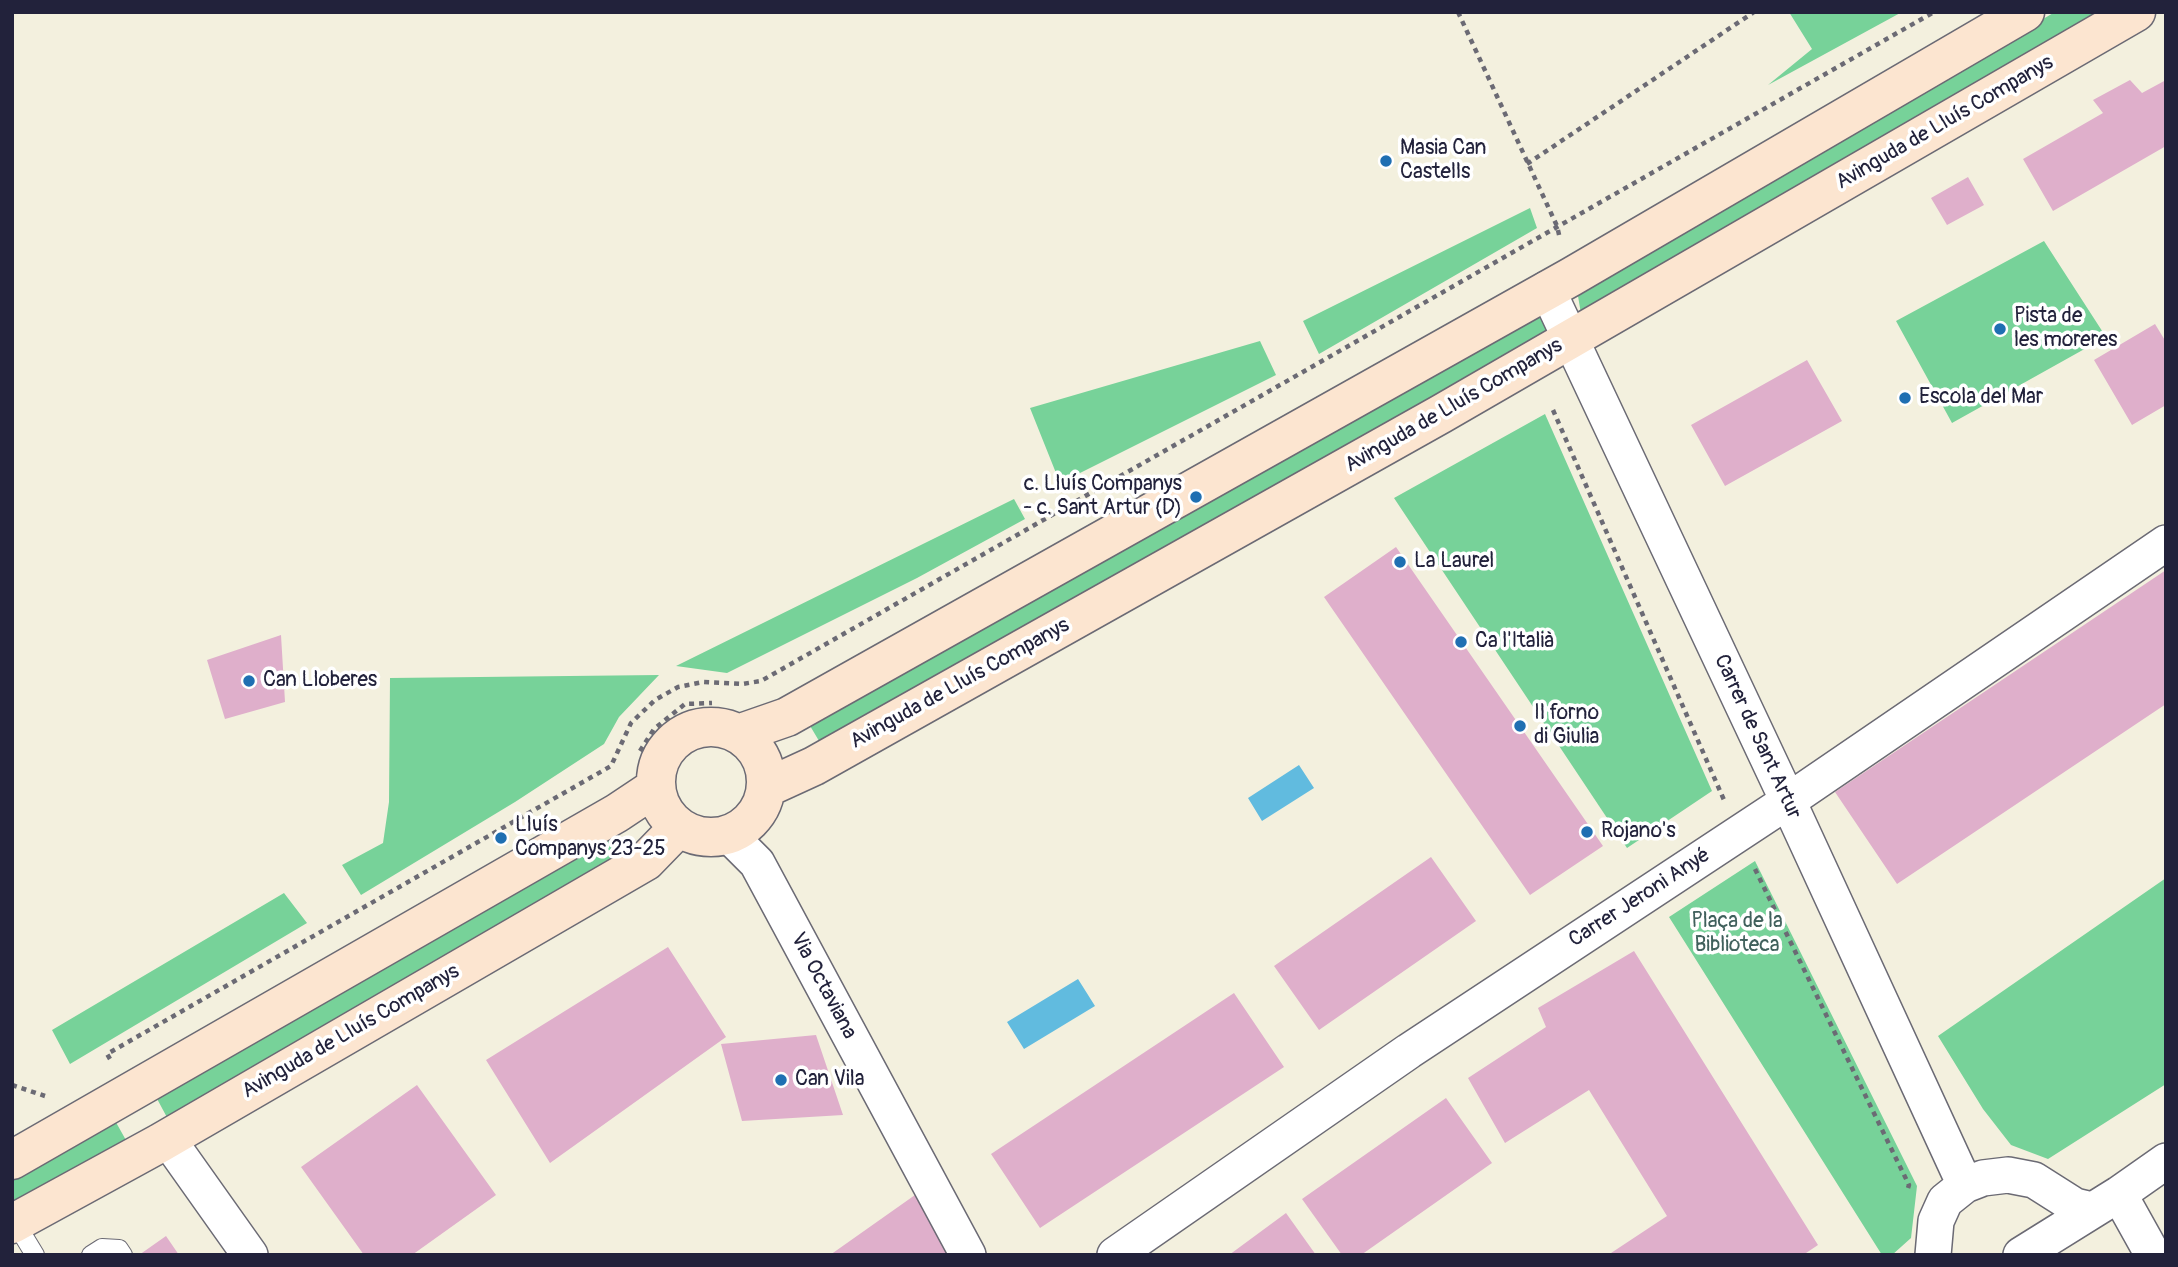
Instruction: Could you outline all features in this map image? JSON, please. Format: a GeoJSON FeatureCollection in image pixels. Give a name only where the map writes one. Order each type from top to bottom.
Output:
{"type":"FeatureCollection","features":[{"type":"Feature","properties":{"kind":"street"},"geometry":{"type":"LineString","coordinates":[[738,734],[787,717],[1559,283],[2025,12]]}},
{"type":"Feature","properties":{"kind":"street","name":"Avinguda de Lluís Companys"},"geometry":{"type":"LineString","coordinates":[[766,788],[814,766],[1570,340],[2136,12]]}},
{"type":"Feature","properties":{"kind":"street","name":"Carrer de Sant Artur"},"geometry":{"type":"LineString","coordinates":[[1559,283],[1570,340],[1788,801],[1965,1185]]}},
{"type":"Feature","properties":{"kind":"street","name":"Carrer Jeroni Anyé"},"geometry":{"type":"LineString","coordinates":[[1115,1255],[1409,1051],[1788,801],[2166,543]]}},
{"type":"Feature","properties":{"kind":"street"},"geometry":{"type":"LineString","coordinates":[[710,727],[723,728],[738,734],[746,738],[761,758],[765,769],[766,788],[758,812],[741,828],[729,834],[710,837],[679,827],[663,810],[656,787],[657,773],[664,753],[675,740],[690,731],[710,727]]}},
{"type":"Feature","properties":{"kind":"street"},"geometry":{"type":"LineString","coordinates":[[12,1160],[605,820],[656,787]]}},
{"type":"Feature","properties":{"kind":"street","name":"Avinguda de Lluís Companys"},"geometry":{"type":"LineString","coordinates":[[14,1223],[167,1138],[646,861],[679,827]]}},
{"type":"Feature","properties":{"kind":"street","name":"Via Octaviana"},"geometry":{"type":"LineString","coordinates":[[729,834],[757,863],[968,1255]]}},
{"type":"Feature","properties":{"kind":"street"},"geometry":{"type":"LineString","coordinates":[[167,1138],[250,1255]]}},
{"type":"Feature","properties":{"kind":"street"},"geometry":{"type":"LineString","coordinates":[[2021,1255],[2166,1161]]}},
{"type":"Feature","properties":{"kind":"street"},"geometry":{"type":"LineString","coordinates":[[1933,1255],[1936,1221],[1945,1201],[1965,1185],[1983,1178],[2008,1175],[2034,1180],[2075,1206],[2105,1202]]}},
{"type":"Feature","properties":{"kind":"street"},"geometry":{"type":"LineString","coordinates":[[2105,1202],[2153,1255]]}},
{"type":"Feature","properties":{"kind":"lane"},"geometry":{"type":"LineString","coordinates":[[14,1223],[34,1255]]}},
{"type":"Feature","properties":{"kind":"lane"},"geometry":{"type":"LineString","coordinates":[[91,1255],[102,1248],[119,1249],[123,1255]]}},
{"type":"Feature","properties":{"kind":"path"},"geometry":{"type":"LineString","coordinates":[[1458,12],[1557,226],[1559,283]]}},
{"type":"Feature","properties":{"kind":"path"},"geometry":{"type":"LineString","coordinates":[[107,1054],[611,766],[631,723],[655,701],[678,687],[703,682],[742,684],[761,681],[1934,12]]}},
{"type":"Feature","properties":{"kind":"path"},"geometry":{"type":"LineString","coordinates":[[1527,164],[1753,13]]}},
{"type":"Feature","properties":{"kind":"path"},"geometry":{"type":"LineString","coordinates":[[12,1085],[56,1100]]}},
{"type":"Feature","properties":{"kind":"green space"},"geometry":{"type":"Polygon","coordinates":[[[1789,12],[1902,12],[1768,85],[1812,49],[1789,12]]]}},
{"type":"Feature","properties":{"kind":"green space"},"geometry":{"type":"Polygon","coordinates":[[[2055,12],[2109,12],[1582,320],[1576,284],[1808,156],[2055,12]]]}},
{"type":"Feature","properties":{"kind":"green space"},"geometry":{"type":"Polygon","coordinates":[[[1530,208],[1537,228],[1319,354],[1303,321],[1530,208]]]}},
{"type":"Feature","properties":{"kind":"green space","name":"Pista de les moreres"},"geometry":{"type":"Polygon","coordinates":[[[2044,241],[2106,337],[1952,423],[1896,321],[2044,241]]]}},
{"type":"Feature","properties":{"kind":"green space"},"geometry":{"type":"Polygon","coordinates":[[[1540,305],[1556,339],[822,746],[806,719],[1540,305]]]}},
{"type":"Feature","properties":{"kind":"green space"},"geometry":{"type":"Polygon","coordinates":[[[1260,341],[1276,375],[1060,483],[1030,408],[1260,341]]]}},
{"type":"Feature","properties":{"kind":"green space"},"geometry":{"type":"Polygon","coordinates":[[[1545,414],[1712,791],[1627,848],[1394,498],[1545,414]]]}},
{"type":"Feature","properties":{"kind":"green space"},"geometry":{"type":"Polygon","coordinates":[[[1014,499],[1025,519],[917,578],[727,673],[676,666],[1014,499]]]}},
{"type":"Feature","properties":{"kind":"green space"},"geometry":{"type":"Polygon","coordinates":[[[659,675],[619,717],[604,744],[515,802],[361,895],[342,865],[383,843],[389,802],[390,678],[659,675]]]}},
{"type":"Feature","properties":{"kind":"green space"},"geometry":{"type":"Polygon","coordinates":[[[610,830],[626,859],[170,1123],[155,1095],[610,830]]]}},
{"type":"Feature","properties":{"kind":"green space","name":"Plaça de la Biblioteca"},"geometry":{"type":"Polygon","coordinates":[[[1755,861],[1917,1186],[1911,1238],[1892,1255],[1882,1255],[1669,917],[1755,861]]]}},
{"type":"Feature","properties":{"kind":"green space"},"geometry":{"type":"Polygon","coordinates":[[[2166,878],[2166,1084],[2048,1159],[2011,1145],[1983,1109],[1938,1036],[2166,878]]]}},
{"type":"Feature","properties":{"kind":"green space"},"geometry":{"type":"Polygon","coordinates":[[[284,893],[307,923],[70,1064],[52,1030],[284,893]]]}},
{"type":"Feature","properties":{"kind":"green space"},"geometry":{"type":"Polygon","coordinates":[[[113,1117],[127,1142],[12,1208],[12,1176],[113,1117]]]}},
{"type":"Feature","properties":{"kind":"water"},"geometry":{"type":"Polygon","coordinates":[[[1299,765],[1314,788],[1262,821],[1248,798],[1299,765]]]}},
{"type":"Feature","properties":{"kind":"water"},"geometry":{"type":"Polygon","coordinates":[[[1078,979],[1095,1006],[1024,1049],[1007,1022],[1078,979]]]}},
{"type":"Feature","properties":{"kind":"building"},"geometry":{"type":"Polygon","coordinates":[[[2130,80],[2142,93],[2166,80],[2166,146],[2053,211],[2023,159],[2103,113],[2093,100],[2130,80]]]}},
{"type":"Feature","properties":{"kind":"building"},"geometry":{"type":"Polygon","coordinates":[[[1968,177],[1984,205],[1947,225],[1931,198],[1968,177]]]}},
{"type":"Feature","properties":{"kind":"building"},"geometry":{"type":"Polygon","coordinates":[[[2155,324],[2166,342],[2166,405],[2132,425],[2094,360],[2155,324]]]}},
{"type":"Feature","properties":{"kind":"building"},"geometry":{"type":"Polygon","coordinates":[[[1807,360],[1842,421],[1725,486],[1691,425],[1807,360]]]}},
{"type":"Feature","properties":{"kind":"building"},"geometry":{"type":"Polygon","coordinates":[[[1396,547],[1603,846],[1530,895],[1324,597],[1396,547]]]}},
{"type":"Feature","properties":{"kind":"building"},"geometry":{"type":"Polygon","coordinates":[[[2166,570],[2166,704],[1897,884],[1835,792],[2166,570]]]}},
{"type":"Feature","properties":{"kind":"building","name":"Can Lloberes"},"geometry":{"type":"Polygon","coordinates":[[[281,635],[285,702],[225,719],[207,660],[281,635]]]}},
{"type":"Feature","properties":{"kind":"building"},"geometry":{"type":"Polygon","coordinates":[[[1431,857],[1476,921],[1319,1030],[1274,966],[1431,857]]]}},
{"type":"Feature","properties":{"kind":"building"},"geometry":{"type":"Polygon","coordinates":[[[668,947],[726,1037],[550,1163],[486,1060],[668,947]]]}},
{"type":"Feature","properties":{"kind":"building"},"geometry":{"type":"Polygon","coordinates":[[[1634,951],[1818,1245],[1803,1255],[1608,1255],[1667,1216],[1589,1090],[1505,1143],[1468,1078],[1546,1027],[1538,1008],[1634,951]]]}},
{"type":"Feature","properties":{"kind":"building"},"geometry":{"type":"Polygon","coordinates":[[[1234,993],[1284,1067],[1040,1228],[991,1154],[1234,993]]]}},
{"type":"Feature","properties":{"kind":"building","name":"Can Vila"},"geometry":{"type":"Polygon","coordinates":[[[816,1035],[843,1115],[742,1121],[721,1044],[816,1035]]]}},
{"type":"Feature","properties":{"kind":"building"},"geometry":{"type":"Polygon","coordinates":[[[417,1085],[496,1195],[412,1255],[364,1255],[301,1167],[417,1085]]]}},
{"type":"Feature","properties":{"kind":"building"},"geometry":{"type":"Polygon","coordinates":[[[1446,1098],[1492,1163],[1361,1255],[1342,1255],[1302,1199],[1446,1098]]]}},
{"type":"Feature","properties":{"kind":"building"},"geometry":{"type":"Polygon","coordinates":[[[915,1195],[957,1255],[830,1255],[915,1195]]]}},
{"type":"Feature","properties":{"kind":"building"},"geometry":{"type":"Polygon","coordinates":[[[1286,1213],[1316,1255],[1229,1255],[1286,1213]]]}},
{"type":"Feature","properties":{"kind":"building"},"geometry":{"type":"Polygon","coordinates":[[[166,1236],[179,1255],[139,1255],[166,1236]]]}},
{"type":"Feature","properties":{"kind":"place","name":"Masia Can Castells"},"geometry":{"type":"Point","coordinates":[1386,161]}},
{"type":"Feature","properties":{"kind":"place","name":"Pista de les moreres"},"geometry":{"type":"Point","coordinates":[2000,329]}},
{"type":"Feature","properties":{"kind":"place","name":"Escola del Mar"},"geometry":{"type":"Point","coordinates":[1905,398]}},
{"type":"Feature","properties":{"kind":"place","name":"c. Lluís Companys - c. Sant Artur (D)"},"geometry":{"type":"Point","coordinates":[1196,497]}},
{"type":"Feature","properties":{"kind":"place","name":"La Laurel"},"geometry":{"type":"Point","coordinates":[1400,562]}},
{"type":"Feature","properties":{"kind":"place","name":"Ca l'Italià"},"geometry":{"type":"Point","coordinates":[1461,642]}},
{"type":"Feature","properties":{"kind":"place","name":"Can Lloberes"},"geometry":{"type":"Point","coordinates":[249,681]}},
{"type":"Feature","properties":{"kind":"place","name":"Il forno di Giulia"},"geometry":{"type":"Point","coordinates":[1520,726]}},
{"type":"Feature","properties":{"kind":"place","name":"Rojano's"},"geometry":{"type":"Point","coordinates":[1587,832]}},
{"type":"Feature","properties":{"kind":"place","name":"Lluís Companys 23-25"},"geometry":{"type":"Point","coordinates":[501,838]}},
{"type":"Feature","properties":{"kind":"place","name":"Can Vila"},"geometry":{"type":"Point","coordinates":[781,1080]}}]}
